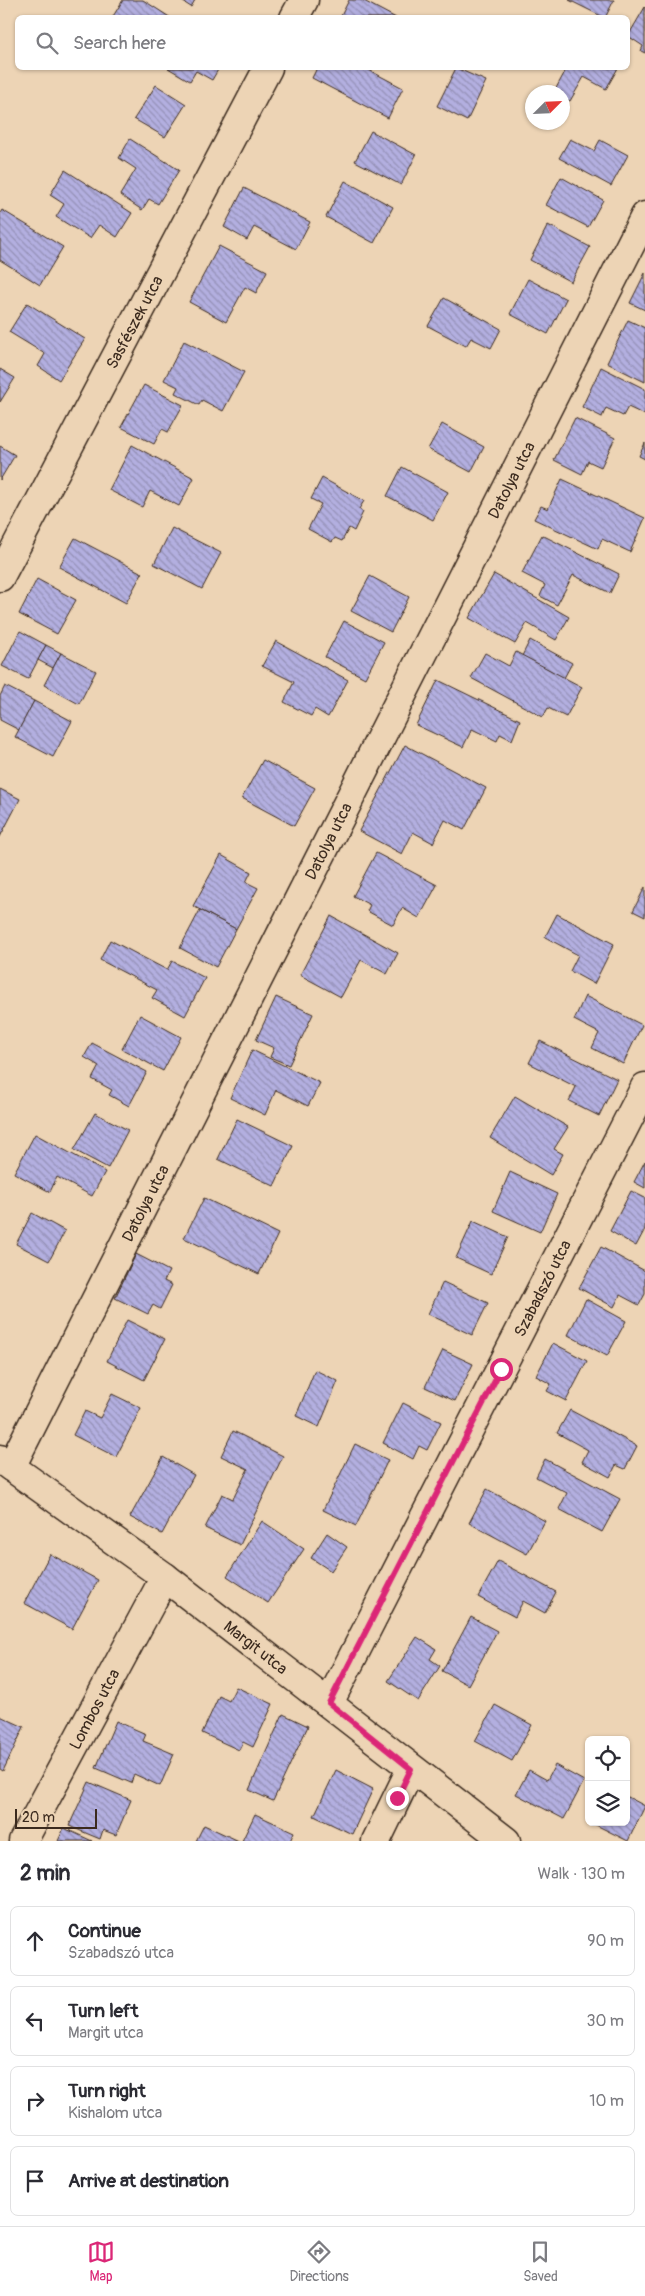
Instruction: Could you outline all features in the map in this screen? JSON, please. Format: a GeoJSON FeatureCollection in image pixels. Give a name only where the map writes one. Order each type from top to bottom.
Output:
{"type":"FeatureCollection","features":[{"type":"Feature","properties":{"kind":"street"},"geometry":{"type":"LineString","coordinates":[[296,15],[304,0]]}},
{"type":"Feature","properties":{"kind":"street","name":"Sasfészek utca"},"geometry":{"type":"LineString","coordinates":[[0,577],[267,70]]}},
{"type":"Feature","properties":{"kind":"street","name":"Datolya utca"},"geometry":{"type":"LineString","coordinates":[[5,1463],[645,216]]}},
{"type":"Feature","properties":{"kind":"street","name":"Szabadszó utca"},"geometry":{"type":"LineString","coordinates":[[329,1703],[645,1087]]}},
{"type":"Feature","properties":{"kind":"street","name":"Margit utca"},"geometry":{"type":"LineString","coordinates":[[5,1463],[165,1577],[506,1841]]}},
{"type":"Feature","properties":{"kind":"street","name":"Lombos utca"},"geometry":{"type":"LineString","coordinates":[[23,1841],[165,1577]]}},
{"type":"Feature","properties":{"kind":"street"},"geometry":{"type":"LineString","coordinates":[[376,1841],[411,1769]]}},
{"type":"Feature","properties":{"kind":"building"},"geometry":{"type":"Polygon","coordinates":[[[123,0],[143,0],[166,15],[114,15],[123,0]]]}},
{"type":"Feature","properties":{"kind":"building"},"geometry":{"type":"Polygon","coordinates":[[[180,0],[195,0],[191,7],[180,0]]]}},
{"type":"Feature","properties":{"kind":"building"},"geometry":{"type":"Polygon","coordinates":[[[349,0],[362,0],[390,15],[342,15],[349,0]]]}},
{"type":"Feature","properties":{"kind":"building"},"geometry":{"type":"Polygon","coordinates":[[[569,0],[614,0],[606,15],[599,15],[569,0]]]}},
{"type":"Feature","properties":{"kind":"building"},"geometry":{"type":"Polygon","coordinates":[[[645,7],[645,53],[641,51],[643,46],[630,37],[630,33],[645,7]]]}},
{"type":"Feature","properties":{"kind":"building"},"geometry":{"type":"Polygon","coordinates":[[[171,70],[218,70],[212,80],[196,71],[190,81],[171,70]]]}},
{"type":"Feature","properties":{"kind":"building"},"geometry":{"type":"Polygon","coordinates":[[[316,70],[369,70],[403,88],[388,118],[312,78],[316,70]]]}},
{"type":"Feature","properties":{"kind":"building"},"geometry":{"type":"Polygon","coordinates":[[[455,70],[461,70],[486,81],[467,121],[437,106],[455,70]]]}},
{"type":"Feature","properties":{"kind":"building"},"geometry":{"type":"Polygon","coordinates":[[[566,70],[617,70],[606,89],[584,77],[570,101],[570,85],[558,85],[566,70]]]}},
{"type":"Feature","properties":{"kind":"building"},"geometry":{"type":"Polygon","coordinates":[[[156,85],[186,104],[165,137],[134,119],[156,85]]]}},
{"type":"Feature","properties":{"kind":"building"},"geometry":{"type":"Polygon","coordinates":[[[371,131],[416,155],[401,185],[355,161],[371,131]]]}},
{"type":"Feature","properties":{"kind":"building"},"geometry":{"type":"Polygon","coordinates":[[[130,139],[179,170],[158,204],[149,199],[142,210],[120,195],[136,169],[119,158],[130,139]]]}},
{"type":"Feature","properties":{"kind":"building"},"geometry":{"type":"Polygon","coordinates":[[[570,139],[594,151],[600,140],[628,155],[611,186],[559,158],[570,139]]]}},
{"type":"Feature","properties":{"kind":"building"},"geometry":{"type":"Polygon","coordinates":[[[65,170],[132,213],[117,237],[99,225],[90,238],[56,217],[64,204],[50,195],[65,170]]]}},
{"type":"Feature","properties":{"kind":"building"},"geometry":{"type":"Polygon","coordinates":[[[561,177],[603,200],[588,227],[546,205],[561,177]]]}},
{"type":"Feature","properties":{"kind":"building"},"geometry":{"type":"Polygon","coordinates":[[[345,181],[393,207],[374,243],[326,217],[345,181]]]}},
{"type":"Feature","properties":{"kind":"building"},"geometry":{"type":"Polygon","coordinates":[[[244,188],[310,222],[296,249],[254,227],[247,240],[224,227],[244,188]]]}},
{"type":"Feature","properties":{"kind":"building"},"geometry":{"type":"Polygon","coordinates":[[[2,210],[63,247],[40,285],[0,260],[0,213],[2,210]]]}},
{"type":"Feature","properties":{"kind":"building"},"geometry":{"type":"Polygon","coordinates":[[[548,225],[590,247],[571,282],[530,260],[548,225]]]}},
{"type":"Feature","properties":{"kind":"building"},"geometry":{"type":"Polygon","coordinates":[[[219,246],[267,271],[256,293],[245,287],[226,322],[189,302],[219,246]]]}},
{"type":"Feature","properties":{"kind":"building"},"geometry":{"type":"Polygon","coordinates":[[[645,273],[645,310],[630,303],[645,273]]]}},
{"type":"Feature","properties":{"kind":"building"},"geometry":{"type":"Polygon","coordinates":[[[528,279],[566,299],[548,334],[510,314],[528,279]]]}},
{"type":"Feature","properties":{"kind":"building"},"geometry":{"type":"Polygon","coordinates":[[[444,298],[501,329],[491,348],[471,338],[466,346],[428,326],[444,298]]]}},
{"type":"Feature","properties":{"kind":"building"},"geometry":{"type":"Polygon","coordinates":[[[27,303],[85,339],[59,380],[38,366],[45,354],[9,332],[27,303]]]}},
{"type":"Feature","properties":{"kind":"building"},"geometry":{"type":"Polygon","coordinates":[[[628,320],[645,328],[645,382],[607,363],[628,320]]]}},
{"type":"Feature","properties":{"kind":"building"},"geometry":{"type":"Polygon","coordinates":[[[184,341],[244,372],[223,411],[202,400],[199,405],[175,393],[178,387],[164,380],[184,341]]]}},
{"type":"Feature","properties":{"kind":"building"},"geometry":{"type":"Polygon","coordinates":[[[601,367],[645,389],[645,415],[628,407],[623,416],[606,408],[602,417],[582,407],[601,367]]]}},
{"type":"Feature","properties":{"kind":"building"},"geometry":{"type":"Polygon","coordinates":[[[0,369],[15,378],[0,402],[0,369]]]}},
{"type":"Feature","properties":{"kind":"building"},"geometry":{"type":"Polygon","coordinates":[[[144,385],[183,405],[168,432],[162,429],[154,444],[121,427],[144,385]]]}},
{"type":"Feature","properties":{"kind":"building"},"geometry":{"type":"Polygon","coordinates":[[[575,418],[615,438],[601,467],[588,461],[582,474],[554,460],[575,418]]]}},
{"type":"Feature","properties":{"kind":"building"},"geometry":{"type":"Polygon","coordinates":[[[442,424],[484,447],[471,472],[428,449],[442,424]]]}},
{"type":"Feature","properties":{"kind":"building"},"geometry":{"type":"Polygon","coordinates":[[[645,443],[645,459],[639,456],[645,443]]]}},
{"type":"Feature","properties":{"kind":"building"},"geometry":{"type":"Polygon","coordinates":[[[132,445],[194,478],[179,506],[150,491],[142,507],[109,490],[132,445]]]}},
{"type":"Feature","properties":{"kind":"building"},"geometry":{"type":"Polygon","coordinates":[[[0,446],[15,455],[0,480],[0,446]]]}},
{"type":"Feature","properties":{"kind":"building"},"geometry":{"type":"Polygon","coordinates":[[[402,467],[448,492],[433,520],[387,496],[402,467]]]}},
{"type":"Feature","properties":{"kind":"building"},"geometry":{"type":"Polygon","coordinates":[[[322,478],[364,501],[359,509],[363,512],[354,531],[349,528],[342,541],[335,538],[332,542],[308,529],[321,504],[311,499],[322,478]]]}},
{"type":"Feature","properties":{"kind":"building"},"geometry":{"type":"Polygon","coordinates":[[[562,479],[645,518],[630,552],[602,539],[598,549],[534,519],[541,506],[548,509],[562,479]]]}},
{"type":"Feature","properties":{"kind":"building"},"geometry":{"type":"Polygon","coordinates":[[[172,528],[221,553],[202,589],[154,564],[172,528]]]}},
{"type":"Feature","properties":{"kind":"building"},"geometry":{"type":"Polygon","coordinates":[[[542,535],[619,574],[610,593],[573,575],[557,605],[540,596],[545,585],[522,573],[542,535]]]}},
{"type":"Feature","properties":{"kind":"building"},"geometry":{"type":"Polygon","coordinates":[[[75,538],[142,573],[126,603],[59,567],[75,538]]]}},
{"type":"Feature","properties":{"kind":"building"},"geometry":{"type":"Polygon","coordinates":[[[494,574],[569,617],[556,640],[527,623],[515,644],[469,618],[494,574]]]}},
{"type":"Feature","properties":{"kind":"building"},"geometry":{"type":"Polygon","coordinates":[[[370,576],[409,597],[391,632],[351,611],[370,576]]]}},
{"type":"Feature","properties":{"kind":"building"},"geometry":{"type":"Polygon","coordinates":[[[37,579],[76,600],[57,634],[19,614],[37,579]]]}},
{"type":"Feature","properties":{"kind":"building"},"geometry":{"type":"Polygon","coordinates":[[[344,621],[384,642],[365,678],[325,657],[344,621]]]}},
{"type":"Feature","properties":{"kind":"building"},"geometry":{"type":"Polygon","coordinates":[[[20,631],[46,645],[28,679],[2,666],[20,631]]]}},
{"type":"Feature","properties":{"kind":"building"},"geometry":{"type":"Polygon","coordinates":[[[530,640],[572,663],[564,678],[522,656],[530,640]]]}},
{"type":"Feature","properties":{"kind":"building"},"geometry":{"type":"Polygon","coordinates":[[[276,641],[348,680],[328,717],[315,709],[311,716],[284,702],[294,682],[262,666],[276,641]]]}},
{"type":"Feature","properties":{"kind":"building"},"geometry":{"type":"Polygon","coordinates":[[[46,645],[61,653],[53,668],[38,660],[46,645]]]}},
{"type":"Feature","properties":{"kind":"building"},"geometry":{"type":"Polygon","coordinates":[[[516,652],[582,687],[566,717],[548,708],[543,717],[471,678],[485,653],[509,666],[516,652]]]}},
{"type":"Feature","properties":{"kind":"building"},"geometry":{"type":"Polygon","coordinates":[[[61,653],[96,671],[79,704],[44,685],[61,653]]]}},
{"type":"Feature","properties":{"kind":"building"},"geometry":{"type":"Polygon","coordinates":[[[438,680],[520,720],[512,740],[500,734],[497,741],[472,729],[463,747],[416,725],[438,680]]]}},
{"type":"Feature","properties":{"kind":"building"},"geometry":{"type":"Polygon","coordinates":[[[5,686],[34,701],[19,730],[0,720],[0,696],[5,686]]]}},
{"type":"Feature","properties":{"kind":"building"},"geometry":{"type":"Polygon","coordinates":[[[34,701],[72,721],[53,757],[15,737],[34,701]]]}},
{"type":"Feature","properties":{"kind":"building"},"geometry":{"type":"Polygon","coordinates":[[[405,745],[486,788],[464,830],[445,820],[433,843],[413,832],[402,854],[359,831],[405,745]]]}},
{"type":"Feature","properties":{"kind":"building"},"geometry":{"type":"Polygon","coordinates":[[[263,760],[315,788],[294,826],[242,798],[263,760]]]}},
{"type":"Feature","properties":{"kind":"building"},"geometry":{"type":"Polygon","coordinates":[[[0,789],[20,799],[0,837],[0,789]]]}},
{"type":"Feature","properties":{"kind":"building"},"geometry":{"type":"Polygon","coordinates":[[[376,853],[437,885],[419,918],[402,908],[393,925],[367,911],[370,905],[353,896],[376,853]]]}},
{"type":"Feature","properties":{"kind":"building"},"geometry":{"type":"Polygon","coordinates":[[[221,855],[251,872],[246,882],[258,888],[236,929],[193,906],[221,855]]]}},
{"type":"Feature","properties":{"kind":"building"},"geometry":{"type":"Polygon","coordinates":[[[645,887],[645,917],[633,911],[645,887]]]}},
{"type":"Feature","properties":{"kind":"building"},"geometry":{"type":"Polygon","coordinates":[[[200,910],[236,929],[216,967],[180,948],[200,910]]]}},
{"type":"Feature","properties":{"kind":"building"},"geometry":{"type":"Polygon","coordinates":[[[557,914],[614,944],[594,984],[570,971],[578,955],[545,937],[557,914]]]}},
{"type":"Feature","properties":{"kind":"building"},"geometry":{"type":"Polygon","coordinates":[[[331,916],[398,953],[387,974],[361,960],[341,997],[300,975],[331,916]]]}},
{"type":"Feature","properties":{"kind":"building"},"geometry":{"type":"Polygon","coordinates":[[[110,940],[167,970],[172,961],[205,978],[185,1016],[152,998],[157,990],[100,960],[110,940]]]}},
{"type":"Feature","properties":{"kind":"building"},"geometry":{"type":"Polygon","coordinates":[[[585,996],[642,1025],[623,1064],[592,1048],[599,1033],[574,1020],[585,996]]]}},
{"type":"Feature","properties":{"kind":"building"},"geometry":{"type":"Polygon","coordinates":[[[276,997],[313,1014],[289,1065],[270,1057],[274,1048],[256,1040],[276,997]]]}},
{"type":"Feature","properties":{"kind":"building"},"geometry":{"type":"Polygon","coordinates":[[[140,1015],[181,1037],[163,1071],[122,1049],[140,1015]]]}},
{"type":"Feature","properties":{"kind":"building"},"geometry":{"type":"Polygon","coordinates":[[[540,1041],[617,1079],[599,1116],[569,1101],[576,1087],[529,1063],[540,1041]]]}},
{"type":"Feature","properties":{"kind":"building"},"geometry":{"type":"Polygon","coordinates":[[[92,1043],[147,1072],[129,1106],[109,1095],[112,1090],[92,1079],[99,1066],[84,1057],[92,1043]]]}},
{"type":"Feature","properties":{"kind":"building"},"geometry":{"type":"Polygon","coordinates":[[[252,1050],[320,1083],[308,1106],[276,1090],[265,1115],[230,1098],[252,1050]]]}},
{"type":"Feature","properties":{"kind":"building"},"geometry":{"type":"Polygon","coordinates":[[[515,1096],[568,1127],[554,1149],[563,1154],[551,1175],[490,1138],[515,1096]]]}},
{"type":"Feature","properties":{"kind":"building"},"geometry":{"type":"Polygon","coordinates":[[[95,1113],[128,1130],[108,1168],[74,1150],[95,1113]]]}},
{"type":"Feature","properties":{"kind":"building"},"geometry":{"type":"Polygon","coordinates":[[[237,1119],[293,1146],[274,1186],[218,1159],[237,1119]]]}},
{"type":"Feature","properties":{"kind":"building"},"geometry":{"type":"Polygon","coordinates":[[[35,1134],[105,1172],[92,1196],[57,1177],[50,1192],[14,1173],[35,1134]]]}},
{"type":"Feature","properties":{"kind":"building"},"geometry":{"type":"Polygon","coordinates":[[[645,1161],[645,1188],[634,1182],[645,1161]]]}},
{"type":"Feature","properties":{"kind":"building"},"geometry":{"type":"Polygon","coordinates":[[[510,1172],[557,1194],[540,1232],[493,1211],[510,1172]]]}},
{"type":"Feature","properties":{"kind":"building"},"geometry":{"type":"Polygon","coordinates":[[[631,1191],[645,1198],[645,1229],[636,1246],[610,1231],[631,1191]]]}},
{"type":"Feature","properties":{"kind":"building"},"geometry":{"type":"Polygon","coordinates":[[[204,1198],[278,1234],[259,1274],[184,1238],[204,1198]]]}},
{"type":"Feature","properties":{"kind":"building"},"geometry":{"type":"Polygon","coordinates":[[[32,1213],[65,1231],[49,1261],[16,1244],[32,1213]]]}},
{"type":"Feature","properties":{"kind":"building"},"geometry":{"type":"Polygon","coordinates":[[[473,1221],[508,1237],[491,1274],[456,1258],[473,1221]]]}},
{"type":"Feature","properties":{"kind":"building"},"geometry":{"type":"Polygon","coordinates":[[[601,1247],[645,1271],[645,1294],[639,1305],[620,1295],[614,1307],[579,1288],[601,1247]]]}},
{"type":"Feature","properties":{"kind":"building"},"geometry":{"type":"Polygon","coordinates":[[[136,1254],[169,1271],[164,1281],[172,1285],[160,1309],[153,1305],[148,1314],[115,1298],[136,1254]]]}},
{"type":"Feature","properties":{"kind":"building"},"geometry":{"type":"Polygon","coordinates":[[[443,1282],[488,1303],[472,1335],[428,1314],[443,1282]]]}},
{"type":"Feature","properties":{"kind":"building"},"geometry":{"type":"Polygon","coordinates":[[[586,1299],[626,1321],[607,1356],[568,1335],[586,1299]]]}},
{"type":"Feature","properties":{"kind":"building"},"geometry":{"type":"Polygon","coordinates":[[[127,1320],[165,1339],[144,1380],[107,1361],[127,1320]]]}},
{"type":"Feature","properties":{"kind":"building"},"geometry":{"type":"Polygon","coordinates":[[[553,1343],[587,1361],[566,1401],[547,1391],[551,1384],[536,1376],[553,1343]]]}},
{"type":"Feature","properties":{"kind":"building"},"geometry":{"type":"Polygon","coordinates":[[[443,1350],[473,1364],[455,1401],[425,1387],[443,1350]]]}},
{"type":"Feature","properties":{"kind":"building"},"geometry":{"type":"Polygon","coordinates":[[[315,1370],[338,1381],[319,1427],[296,1416],[315,1370]]]}},
{"type":"Feature","properties":{"kind":"building"},"geometry":{"type":"Polygon","coordinates":[[[112,1394],[141,1408],[116,1457],[73,1435],[85,1411],[100,1418],[112,1394]]]}},
{"type":"Feature","properties":{"kind":"building"},"geometry":{"type":"Polygon","coordinates":[[[403,1403],[441,1422],[427,1450],[419,1446],[413,1459],[383,1443],[403,1403]]]}},
{"type":"Feature","properties":{"kind":"building"},"geometry":{"type":"Polygon","coordinates":[[[570,1410],[637,1446],[625,1469],[616,1465],[610,1477],[582,1462],[588,1450],[557,1433],[570,1410]]]}},
{"type":"Feature","properties":{"kind":"building"},"geometry":{"type":"Polygon","coordinates":[[[233,1431],[283,1456],[240,1545],[205,1528],[222,1494],[233,1499],[248,1469],[221,1456],[233,1431]]]}},
{"type":"Feature","properties":{"kind":"building"},"geometry":{"type":"Polygon","coordinates":[[[355,1444],[388,1460],[356,1526],[323,1510],[355,1444]]]}},
{"type":"Feature","properties":{"kind":"building"},"geometry":{"type":"Polygon","coordinates":[[[163,1457],[194,1475],[162,1534],[130,1517],[163,1457]]]}},
{"type":"Feature","properties":{"kind":"building"},"geometry":{"type":"Polygon","coordinates":[[[545,1459],[620,1499],[602,1532],[559,1509],[567,1493],[536,1477],[545,1459]]]}},
{"type":"Feature","properties":{"kind":"building"},"geometry":{"type":"Polygon","coordinates":[[[487,1489],[545,1521],[527,1554],[469,1523],[487,1489]]]}},
{"type":"Feature","properties":{"kind":"building"},"geometry":{"type":"Polygon","coordinates":[[[262,1521],[304,1549],[268,1603],[227,1576],[262,1521]]]}},
{"type":"Feature","properties":{"kind":"building"},"geometry":{"type":"Polygon","coordinates":[[[327,1533],[347,1547],[331,1571],[311,1558],[327,1533]]]}},
{"type":"Feature","properties":{"kind":"building"},"geometry":{"type":"Polygon","coordinates":[[[50,1554],[98,1580],[72,1629],[24,1603],[50,1554]]]}},
{"type":"Feature","properties":{"kind":"building"},"geometry":{"type":"Polygon","coordinates":[[[498,1561],[556,1592],[545,1613],[523,1601],[515,1617],[478,1597],[498,1561]]]}},
{"type":"Feature","properties":{"kind":"building"},"geometry":{"type":"Polygon","coordinates":[[[471,1617],[497,1631],[468,1685],[442,1671],[471,1617]]]}},
{"type":"Feature","properties":{"kind":"building"},"geometry":{"type":"Polygon","coordinates":[[[417,1637],[436,1649],[430,1659],[440,1666],[418,1701],[388,1681],[417,1637]]]}},
{"type":"Feature","properties":{"kind":"building"},"geometry":{"type":"Polygon","coordinates":[[[236,1687],[273,1704],[253,1747],[243,1742],[239,1750],[202,1733],[219,1696],[229,1701],[236,1687]]]}},
{"type":"Feature","properties":{"kind":"building"},"geometry":{"type":"Polygon","coordinates":[[[495,1705],[532,1725],[512,1761],[475,1741],[495,1705]]]}},
{"type":"Feature","properties":{"kind":"building"},"geometry":{"type":"Polygon","coordinates":[[[283,1714],[308,1726],[273,1801],[249,1790],[283,1714]]]}},
{"type":"Feature","properties":{"kind":"building"},"geometry":{"type":"Polygon","coordinates":[[[0,1716],[24,1727],[3,1771],[0,1769],[0,1716]]]}},
{"type":"Feature","properties":{"kind":"building"},"geometry":{"type":"Polygon","coordinates":[[[116,1721],[146,1734],[143,1741],[174,1754],[160,1786],[134,1774],[131,1783],[96,1768],[116,1721]]]}},
{"type":"Feature","properties":{"kind":"building"},"geometry":{"type":"Polygon","coordinates":[[[555,1765],[584,1781],[564,1819],[516,1794],[529,1770],[547,1780],[555,1765]]]}},
{"type":"Feature","properties":{"kind":"building"},"geometry":{"type":"Polygon","coordinates":[[[336,1770],[373,1789],[352,1834],[314,1816],[336,1770]]]}},
{"type":"Feature","properties":{"kind":"building"},"geometry":{"type":"Polygon","coordinates":[[[89,1782],[131,1800],[116,1835],[103,1830],[100,1839],[69,1826],[89,1782]]]}},
{"type":"Feature","properties":{"kind":"building"},"geometry":{"type":"Polygon","coordinates":[[[630,1798],[645,1806],[628,1841],[598,1826],[630,1826],[630,1798]]]}},
{"type":"Feature","properties":{"kind":"building"},"geometry":{"type":"Polygon","coordinates":[[[255,1814],[294,1832],[290,1841],[242,1841],[255,1814]]]}},
{"type":"Feature","properties":{"kind":"building"},"geometry":{"type":"Polygon","coordinates":[[[204,1825],[239,1841],[196,1841],[204,1825]]]}},
{"type":"Feature","properties":{"kind":"building"},"geometry":{"type":"Polygon","coordinates":[[[64,1828],[92,1841],[58,1841],[64,1828]]]}},
{"type":"Feature","properties":{"kind":"route"},"geometry":{"type":"LineString","coordinates":[[397,1798],[411,1769],[329,1703],[501,1369]]}}]}
